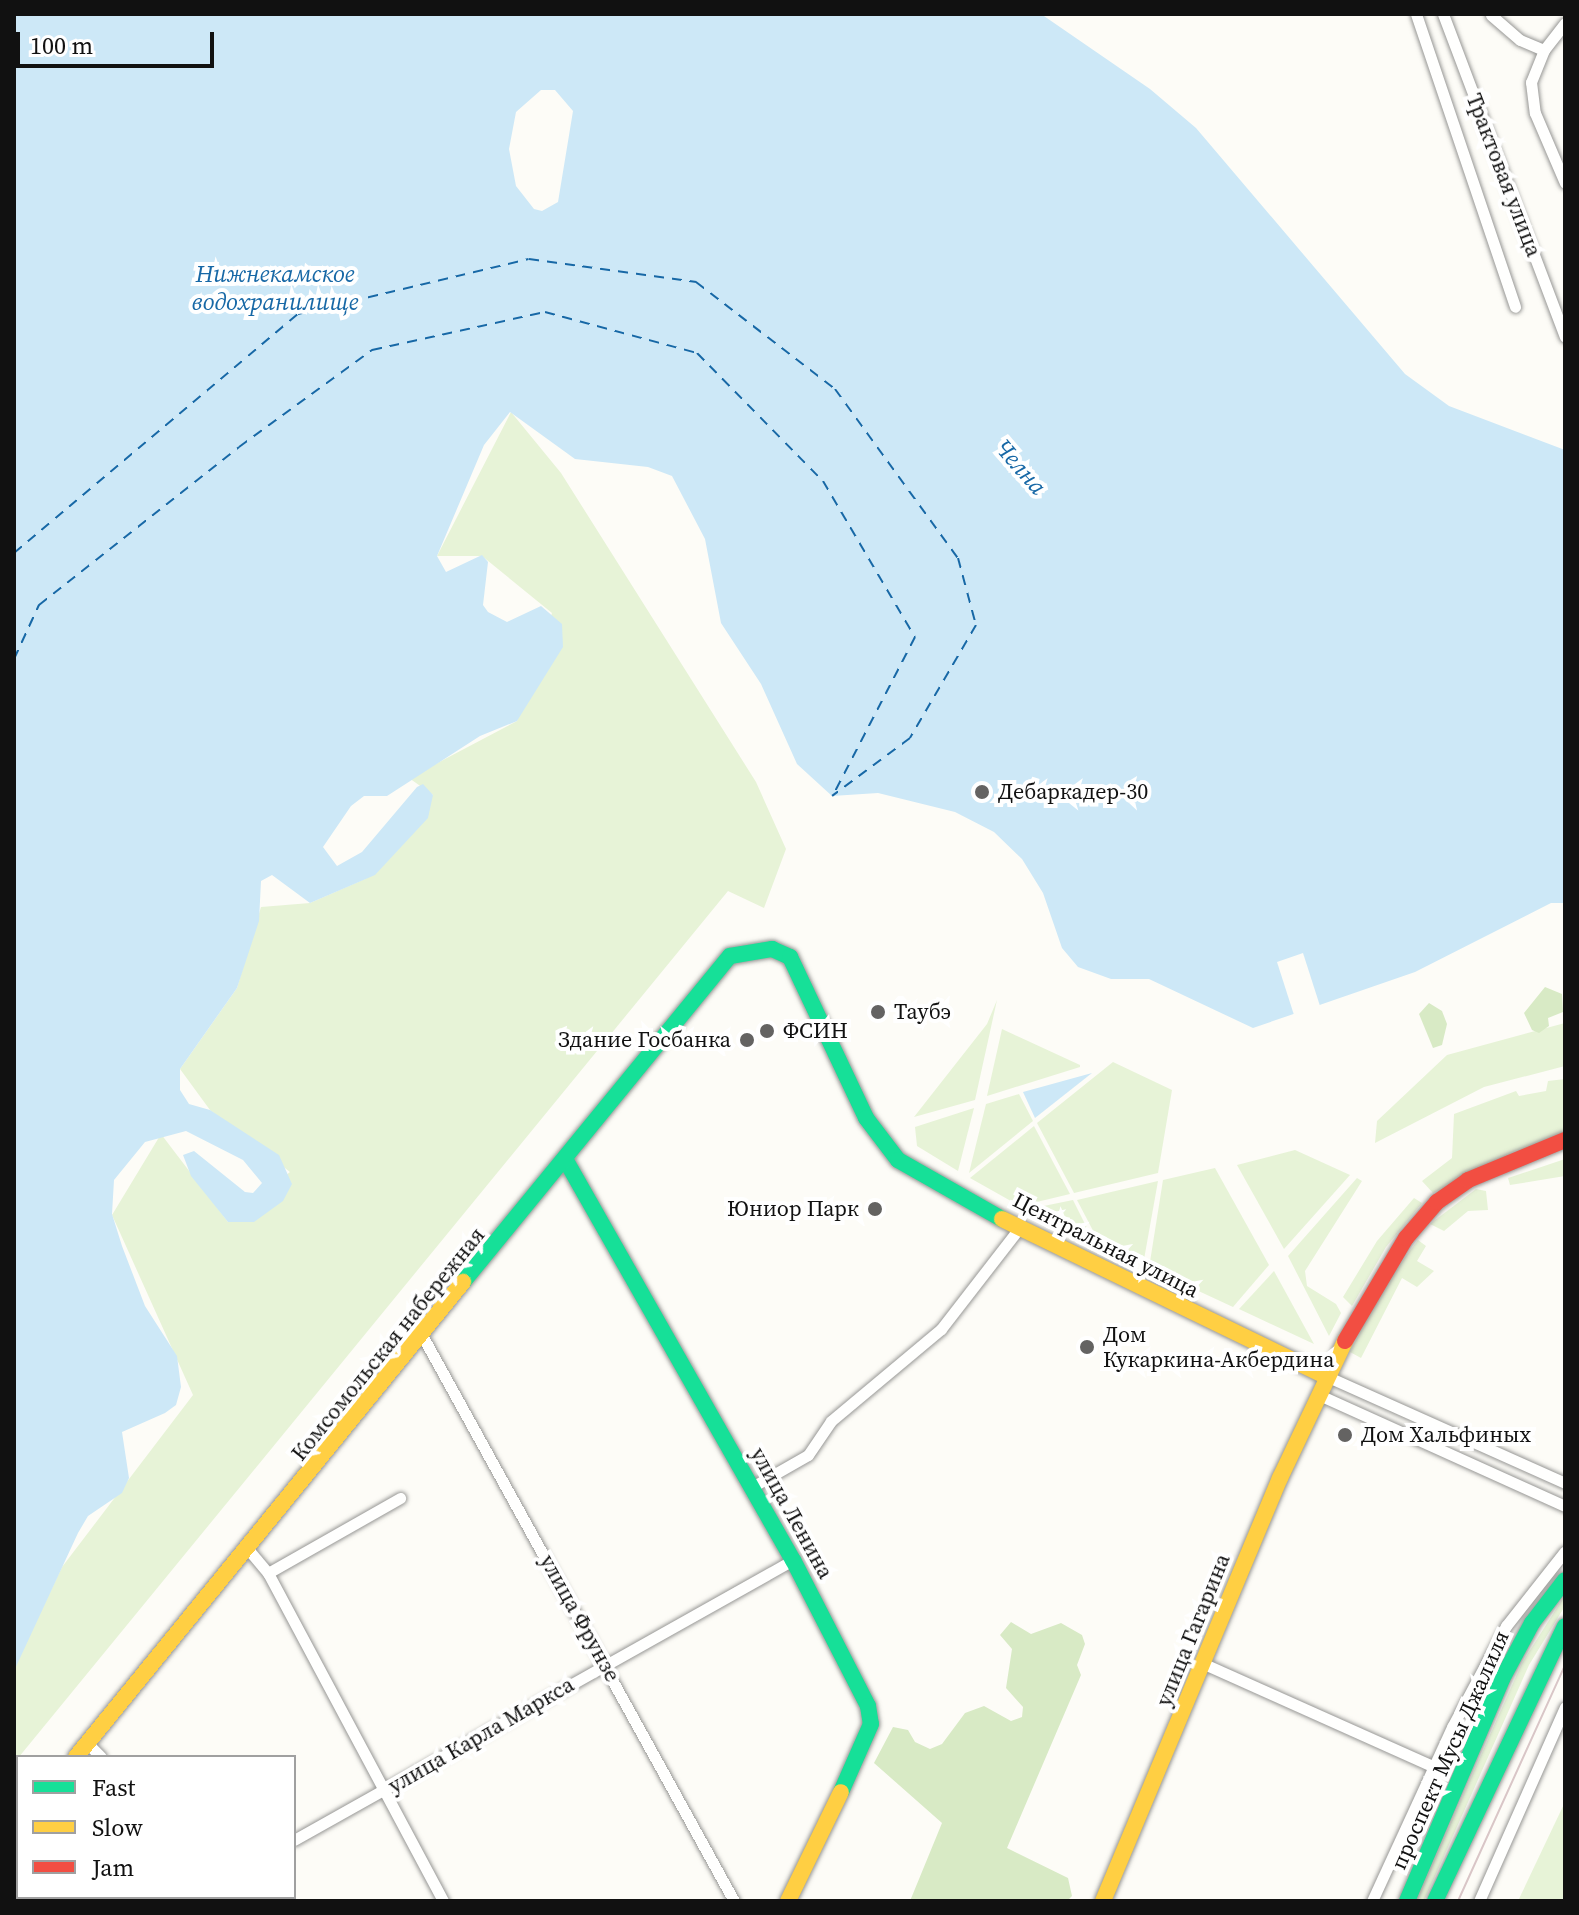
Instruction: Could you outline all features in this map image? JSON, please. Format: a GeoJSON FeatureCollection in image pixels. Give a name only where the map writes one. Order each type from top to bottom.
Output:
{"type":"FeatureCollection","features":[{"type":"Feature","properties":{"kind":"street"},"geometry":{"type":"LineString","coordinates":[[1416,14],[1515,307]]}},
{"type":"Feature","properties":{"kind":"street","name":"Трактовая улица"},"geometry":{"type":"LineString","coordinates":[[1443,14],[1565,337]]}},
{"type":"Feature","properties":{"kind":"street"},"geometry":{"type":"LineString","coordinates":[[1491,15],[1520,40],[1544,50]]}},
{"type":"Feature","properties":{"kind":"street"},"geometry":{"type":"LineString","coordinates":[[1565,23],[1544,50],[1531,82],[1535,113],[1565,183]]}},
{"type":"Feature","properties":{"kind":"street","name":"Центральная улица"},"geometry":{"type":"LineString","coordinates":[[730,956],[772,949],[790,957],[866,1118],[893,1156],[959,1198],[1326,1376],[1565,1483]]}},
{"type":"Feature","properties":{"kind":"street","name":"Комсомольская набережная"},"geometry":{"type":"LineString","coordinates":[[78,1755],[423,1337],[730,956]]}},
{"type":"Feature","properties":{"kind":"street","name":"улица Гагарина"},"geometry":{"type":"LineString","coordinates":[[1103,1901],[1317,1394],[1376,1282],[1437,1202],[1478,1175],[1565,1140]]}},
{"type":"Feature","properties":{"kind":"street","name":"улица Ленина"},"geometry":{"type":"LineString","coordinates":[[565,1159],[793,1560],[854,1675],[871,1724],[788,1901]]}},
{"type":"Feature","properties":{"kind":"street"},"geometry":{"type":"LineString","coordinates":[[752,1487],[808,1455],[831,1421],[941,1329],[1020,1227]]}},
{"type":"Feature","properties":{"kind":"street","name":"улица Фрунзе"},"geometry":{"type":"LineString","coordinates":[[423,1337],[734,1901]]}},
{"type":"Feature","properties":{"kind":"street"},"geometry":{"type":"LineString","coordinates":[[1317,1394],[1565,1506]]}},
{"type":"Feature","properties":{"kind":"street"},"geometry":{"type":"LineString","coordinates":[[1362,1414],[1371,1396]]}},
{"type":"Feature","properties":{"kind":"street"},"geometry":{"type":"LineString","coordinates":[[1404,1433],[1412,1415]]}},
{"type":"Feature","properties":{"kind":"street"},"geometry":{"type":"LineString","coordinates":[[1416,1439],[1425,1420]]}},
{"type":"Feature","properties":{"kind":"street"},"geometry":{"type":"LineString","coordinates":[[1444,1451],[1453,1433]]}},
{"type":"Feature","properties":{"kind":"street"},"geometry":{"type":"LineString","coordinates":[[1458,1458],[1467,1439]]}},
{"type":"Feature","properties":{"kind":"street"},"geometry":{"type":"LineString","coordinates":[[1485,1470],[1493,1451]]}},
{"type":"Feature","properties":{"kind":"street"},"geometry":{"type":"LineString","coordinates":[[1500,1476],[1509,1458]]}},
{"type":"Feature","properties":{"kind":"street"},"geometry":{"type":"LineString","coordinates":[[268,1573],[400,1498]]}},
{"type":"Feature","properties":{"kind":"street"},"geometry":{"type":"LineString","coordinates":[[247,1548],[268,1573],[443,1901]]}},
{"type":"Feature","properties":{"kind":"street"},"geometry":{"type":"LineString","coordinates":[[1372,1901],[1506,1626],[1565,1551]]}},
{"type":"Feature","properties":{"kind":"street","name":"улица Карла Маркса"},"geometry":{"type":"LineString","coordinates":[[296,1839],[793,1560]]}},
{"type":"Feature","properties":{"kind":"street"},"geometry":{"type":"LineString","coordinates":[[1535,1588],[1565,1566]]}},
{"type":"Feature","properties":{"kind":"street","name":"проспект Мусы Джалиля"},"geometry":{"type":"LineString","coordinates":[[1407,1901],[1502,1679],[1532,1623],[1565,1580]]}},
{"type":"Feature","properties":{"kind":"street"},"geometry":{"type":"LineString","coordinates":[[1435,1901],[1565,1626]]}},
{"type":"Feature","properties":{"kind":"street"},"geometry":{"type":"LineString","coordinates":[[1202,1663],[1435,1767]]}},
{"type":"Feature","properties":{"kind":"street"},"geometry":{"type":"LineString","coordinates":[[1479,1900],[1565,1707]]}},
{"type":"Feature","properties":{"kind":"street"},"geometry":{"type":"LineString","coordinates":[[88,1744],[99,1755]]}},
{"type":"Feature","properties":{"kind":"green space"},"geometry":{"type":"Polygon","coordinates":[[[511,412],[561,473],[756,782],[786,849],[764,908],[728,891],[21,1755],[16,1755],[14,1763],[14,1668],[62,1567],[193,1395],[112,1215],[161,1134],[228,1222],[290,1172],[210,1110],[180,1069],[237,988],[261,907],[310,903],[365,879],[433,795],[409,778],[517,721],[552,613],[482,556],[437,556],[511,412]]]}},
{"type":"Feature","properties":{"kind":"green space"},"geometry":{"type":"Polygon","coordinates":[[[1545,987],[1562,994],[1563,1012],[1548,1018],[1549,1026],[1539,1033],[1532,1030],[1524,1013],[1545,987]]]}},
{"type":"Feature","properties":{"kind":"green space"},"geometry":{"type":"Polygon","coordinates":[[[997,1000],[975,1100],[914,1117],[987,1024],[997,1000]]]}},
{"type":"Feature","properties":{"kind":"green space"},"geometry":{"type":"Polygon","coordinates":[[[1429,1003],[1442,1011],[1447,1024],[1442,1045],[1433,1048],[1419,1014],[1429,1003]]]}},
{"type":"Feature","properties":{"kind":"green space"},"geometry":{"type":"Polygon","coordinates":[[[1565,1023],[1565,1066],[1484,1087],[1375,1143],[1377,1121],[1447,1055],[1565,1023]]]}},
{"type":"Feature","properties":{"kind":"green space"},"geometry":{"type":"Polygon","coordinates":[[[1002,1029],[1080,1065],[1080,1067],[987,1096],[1002,1029]]]}},
{"type":"Feature","properties":{"kind":"green space"},"geometry":{"type":"Polygon","coordinates":[[[1113,1062],[1172,1090],[1158,1173],[1074,1193],[1037,1123],[1113,1062]]]}},
{"type":"Feature","properties":{"kind":"green space"},"geometry":{"type":"Polygon","coordinates":[[[1565,1079],[1565,1136],[1515,1151],[1433,1193],[1422,1181],[1452,1158],[1454,1114],[1516,1091],[1519,1096],[1546,1091],[1548,1081],[1565,1079]]]}},
{"type":"Feature","properties":{"kind":"green space"},"geometry":{"type":"Polygon","coordinates":[[[1019,1094],[1033,1121],[969,1173],[986,1104],[1019,1094]]]}},
{"type":"Feature","properties":{"kind":"green space"},"geometry":{"type":"Polygon","coordinates":[[[974,1108],[958,1171],[917,1146],[915,1127],[974,1108]]]}},
{"type":"Feature","properties":{"kind":"green space"},"geometry":{"type":"Polygon","coordinates":[[[1034,1126],[1070,1194],[1020,1206],[970,1178],[1034,1126]]]}},
{"type":"Feature","properties":{"kind":"green space"},"geometry":{"type":"Polygon","coordinates":[[[1295,1150],[1350,1175],[1284,1249],[1237,1165],[1295,1150]]]}},
{"type":"Feature","properties":{"kind":"green space"},"geometry":{"type":"Polygon","coordinates":[[[1565,1159],[1565,1176],[1510,1185],[1508,1178],[1565,1159]]]}},
{"type":"Feature","properties":{"kind":"green space"},"geometry":{"type":"Polygon","coordinates":[[[1215,1168],[1269,1265],[1233,1307],[1149,1268],[1163,1180],[1215,1168]]]}},
{"type":"Feature","properties":{"kind":"green space"},"geometry":{"type":"Polygon","coordinates":[[[1357,1178],[1362,1181],[1305,1271],[1307,1286],[1336,1304],[1341,1313],[1329,1336],[1288,1256],[1357,1178]]]}},
{"type":"Feature","properties":{"kind":"green space"},"geometry":{"type":"Polygon","coordinates":[[[1158,1181],[1143,1265],[1100,1244],[1077,1200],[1158,1181]]]}},
{"type":"Feature","properties":{"kind":"green space"},"geometry":{"type":"Polygon","coordinates":[[[1476,1189],[1486,1191],[1488,1210],[1468,1211],[1444,1231],[1430,1224],[1476,1189]]]}},
{"type":"Feature","properties":{"kind":"green space"},"geometry":{"type":"Polygon","coordinates":[[[1414,1198],[1422,1203],[1386,1247],[1352,1306],[1343,1297],[1377,1241],[1414,1198]]]}},
{"type":"Feature","properties":{"kind":"green space"},"geometry":{"type":"Polygon","coordinates":[[[1073,1200],[1094,1242],[1029,1209],[1073,1200]]]}},
{"type":"Feature","properties":{"kind":"green space"},"geometry":{"type":"Polygon","coordinates":[[[1418,1240],[1426,1246],[1417,1261],[1434,1271],[1417,1287],[1402,1278],[1361,1358],[1350,1352],[1381,1290],[1418,1240]]]}},
{"type":"Feature","properties":{"kind":"green space"},"geometry":{"type":"Polygon","coordinates":[[[1274,1271],[1314,1344],[1239,1309],[1274,1271]]]}},
{"type":"Feature","properties":{"kind":"green space"},"geometry":{"type":"Polygon","coordinates":[[[1565,1595],[1565,1606],[1529,1665],[1424,1901],[1416,1901],[1522,1663],[1565,1595]]]}},
{"type":"Feature","properties":{"kind":"green space"},"geometry":{"type":"Polygon","coordinates":[[[1011,1622],[1031,1634],[1061,1623],[1082,1635],[1085,1644],[1077,1665],[1081,1675],[1007,1848],[1068,1878],[1072,1896],[1067,1901],[910,1901],[942,1823],[874,1763],[893,1727],[908,1730],[915,1742],[930,1749],[942,1744],[965,1713],[984,1706],[1011,1721],[1022,1717],[1023,1707],[1006,1688],[1012,1649],[1000,1635],[1011,1622]]]}},
{"type":"Feature","properties":{"kind":"green space"},"geometry":{"type":"Polygon","coordinates":[[[1565,1802],[1565,1901],[1518,1901],[1565,1802]]]}},
{"type":"Feature","properties":{"kind":"water"},"geometry":{"type":"Polygon","coordinates":[[[14,14],[1041,14],[1150,89],[1196,128],[1405,374],[1449,406],[1565,450],[1565,903],[1551,903],[1415,972],[1253,1028],[1149,979],[1111,979],[1078,967],[1062,948],[1043,893],[1022,859],[994,832],[955,812],[878,793],[832,796],[797,764],[761,684],[721,623],[705,539],[672,476],[648,467],[575,459],[510,412],[484,445],[437,556],[446,572],[482,555],[488,562],[483,605],[488,612],[507,622],[541,606],[562,624],[563,647],[517,721],[480,736],[387,796],[364,796],[351,806],[323,847],[337,866],[362,852],[417,787],[423,784],[433,795],[428,818],[375,875],[310,903],[272,875],[261,881],[259,921],[237,988],[180,1069],[180,1090],[189,1104],[210,1110],[279,1155],[292,1184],[283,1201],[254,1222],[228,1222],[191,1176],[183,1155],[194,1151],[245,1192],[253,1193],[262,1183],[243,1160],[186,1131],[145,1142],[114,1180],[112,1214],[122,1246],[145,1306],[177,1356],[181,1387],[176,1405],[122,1432],[129,1478],[122,1493],[88,1516],[14,1671],[14,14]],[[541,90],[516,112],[509,149],[516,186],[534,209],[542,211],[558,202],[573,111],[555,90],[541,90]]]}},
{"type":"Feature","properties":{"kind":"water"},"geometry":{"type":"Polygon","coordinates":[[[1092,1073],[1035,1118],[1023,1092],[1092,1073]]]}},
{"type":"Feature","properties":{"kind":"pier"},"geometry":{"type":"Polygon","coordinates":[[[1303,953],[1320,1006],[1294,1015],[1277,962],[1303,953]]]}},
{"type":"Feature","properties":{"kind":"ferry route"},"geometry":{"type":"LineString","coordinates":[[14,553],[298,314],[529,259],[696,282],[835,389],[958,558],[976,625],[910,738],[832,796]]}},
{"type":"Feature","properties":{"kind":"ferry route"},"geometry":{"type":"LineString","coordinates":[[14,659],[39,605],[239,447],[372,350],[545,312],[697,353],[823,481],[915,637],[833,795]]}},
{"type":"Feature","properties":{"kind":"tram line"},"geometry":{"type":"LineString","coordinates":[[1458,1901],[1565,1665]]}},
{"type":"Feature","properties":{"kind":"traffic: fast"},"geometry":{"type":"LineString","coordinates":[[463,1282],[730,956],[772,949],[790,957],[866,1118],[898,1160],[1002,1219]]}},
{"type":"Feature","properties":{"kind":"traffic: fast"},"geometry":{"type":"LineString","coordinates":[[565,1159],[793,1560],[868,1706],[871,1724],[841,1792]]}},
{"type":"Feature","properties":{"kind":"traffic: fast"},"geometry":{"type":"LineString","coordinates":[[1407,1901],[1502,1679],[1532,1623],[1565,1580]]}},
{"type":"Feature","properties":{"kind":"traffic: fast"},"geometry":{"type":"LineString","coordinates":[[1435,1901],[1565,1626]]}},
{"type":"Feature","properties":{"kind":"traffic: slow"},"geometry":{"type":"LineString","coordinates":[[1002,1219],[1326,1376]]}},
{"type":"Feature","properties":{"kind":"traffic: slow"},"geometry":{"type":"LineString","coordinates":[[78,1755],[463,1282]]}},
{"type":"Feature","properties":{"kind":"traffic: slow"},"geometry":{"type":"LineString","coordinates":[[1103,1901],[1280,1478],[1345,1341]]}},
{"type":"Feature","properties":{"kind":"traffic: slow"},"geometry":{"type":"LineString","coordinates":[[788,1901],[841,1792]]}},
{"type":"Feature","properties":{"kind":"traffic: jam"},"geometry":{"type":"LineString","coordinates":[[1345,1341],[1406,1238],[1437,1202],[1468,1180],[1565,1140]]}},
{"type":"Feature","properties":{"kind":"place","name":"Дебаркадер-30"},"geometry":{"type":"Point","coordinates":[982,792]}},
{"type":"Feature","properties":{"kind":"place","name":"Таубэ"},"geometry":{"type":"Point","coordinates":[878,1012]}},
{"type":"Feature","properties":{"kind":"place","name":"ФСИН"},"geometry":{"type":"Point","coordinates":[767,1031]}},
{"type":"Feature","properties":{"kind":"place","name":"Здание Госбанка"},"geometry":{"type":"Point","coordinates":[747,1040]}},
{"type":"Feature","properties":{"kind":"place","name":"Юниор Парк"},"geometry":{"type":"Point","coordinates":[875,1209]}},
{"type":"Feature","properties":{"kind":"place","name":"Дом Кукаркина-Акбердина"},"geometry":{"type":"Point","coordinates":[1087,1347]}},
{"type":"Feature","properties":{"kind":"place","name":"Дом Хальфиных"},"geometry":{"type":"Point","coordinates":[1345,1435]}},
{"type":"Feature","properties":{"kind":"water label","name":"Нижнекамское водохранилище"},"geometry":{"type":"Point","coordinates":[275,288]}},
{"type":"Feature","properties":{"kind":"water label","name":"Челна"},"geometry":{"type":"Point","coordinates":[1021,467]}}]}
